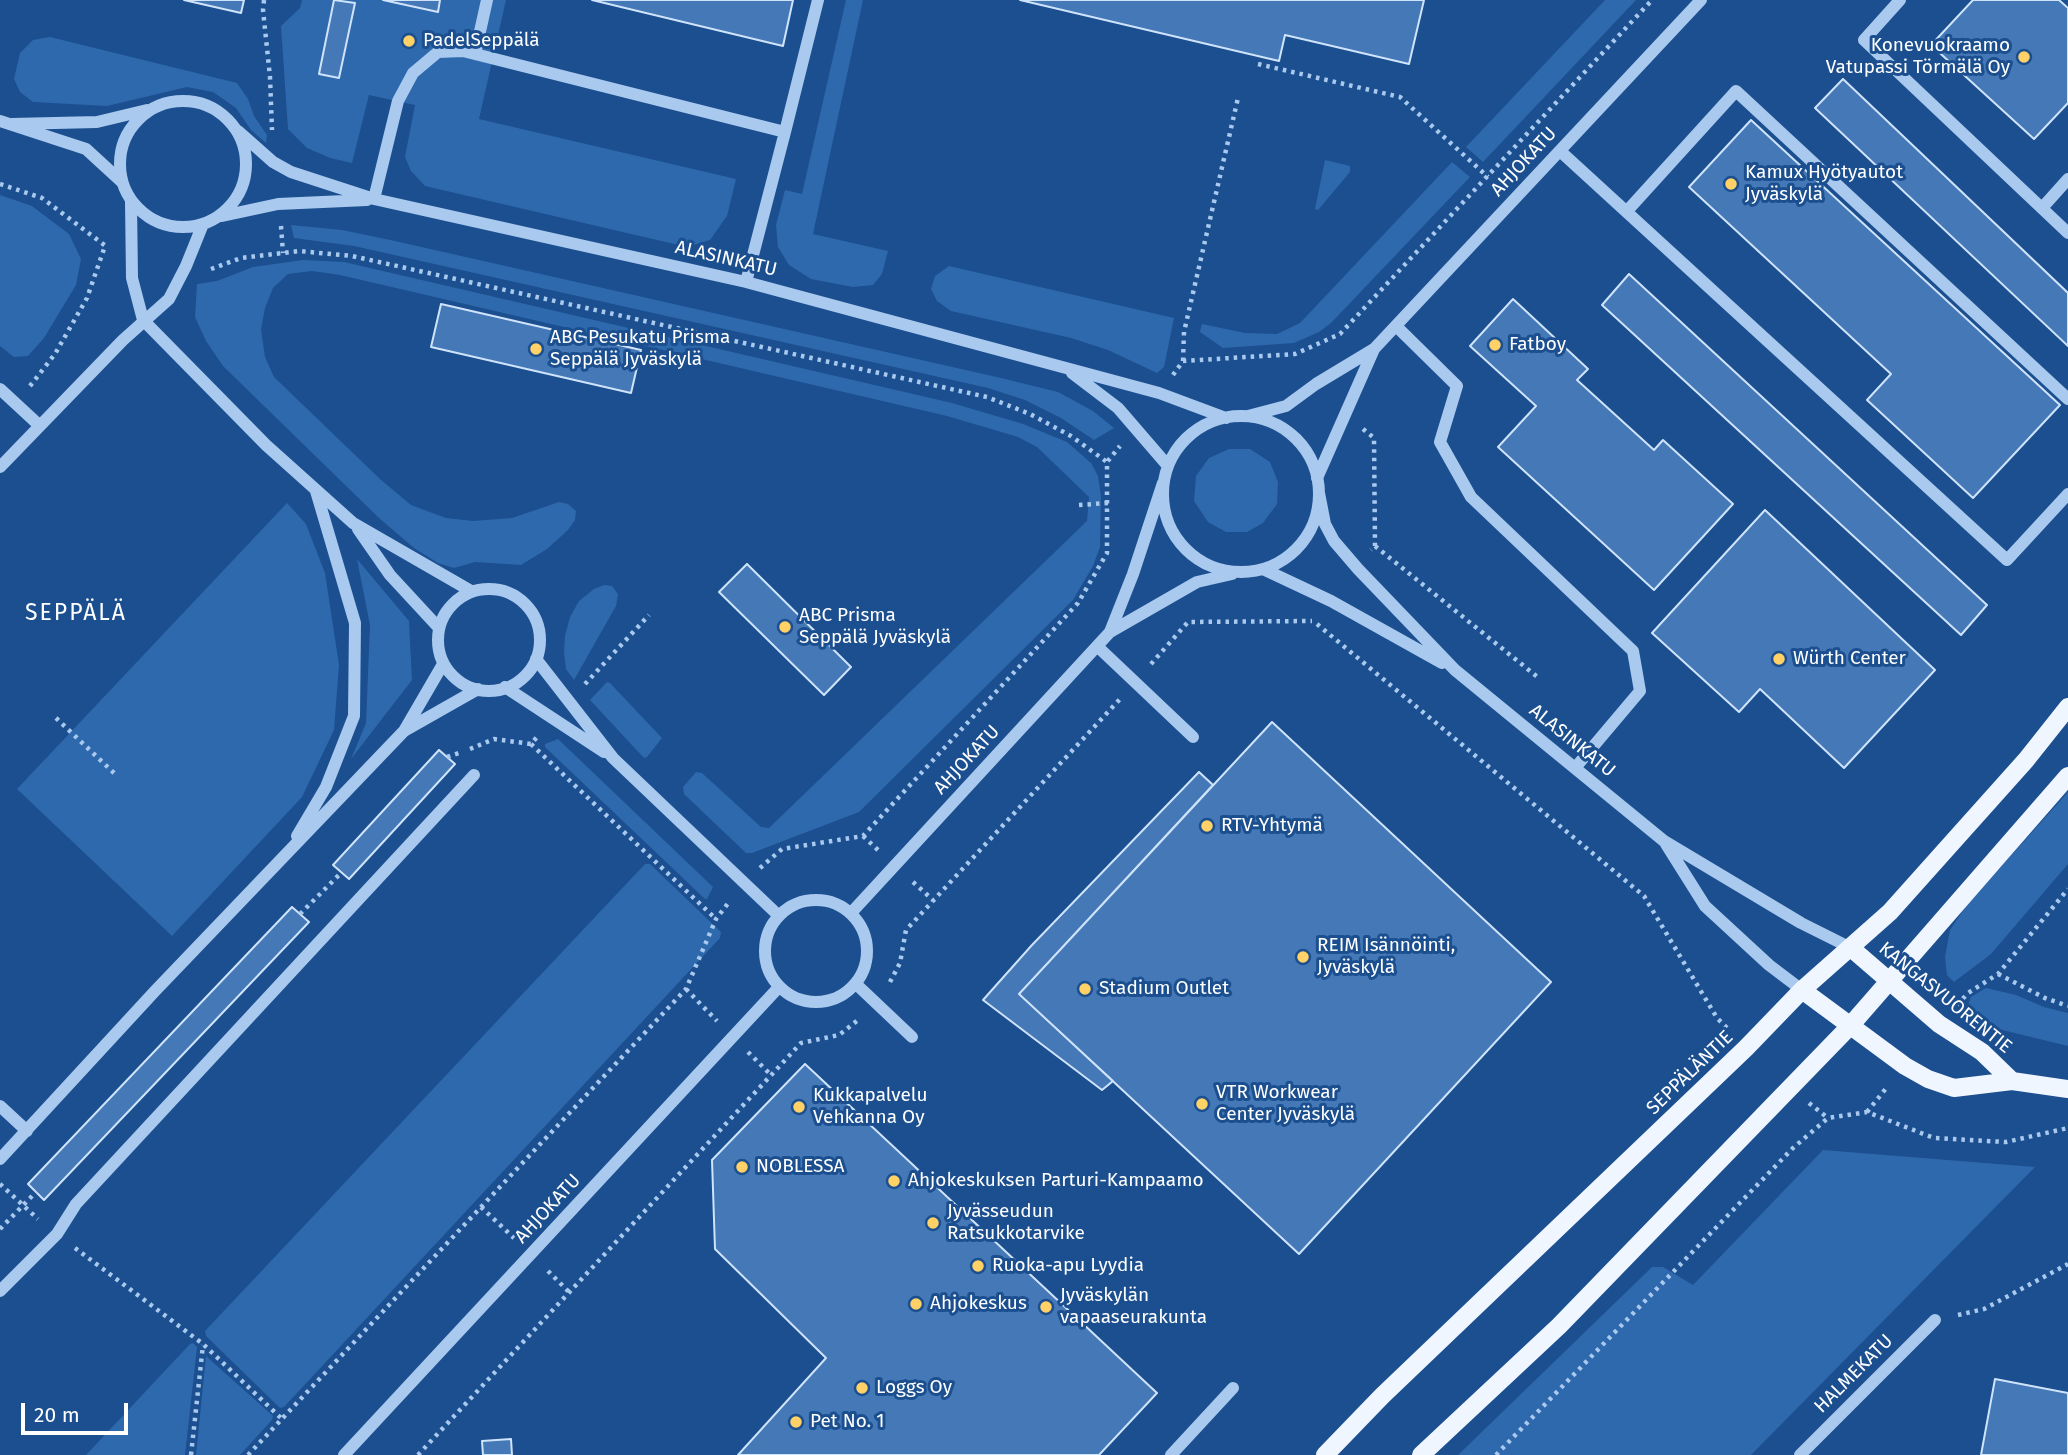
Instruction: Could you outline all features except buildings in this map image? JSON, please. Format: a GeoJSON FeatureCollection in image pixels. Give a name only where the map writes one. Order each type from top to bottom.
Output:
{"type":"FeatureCollection","features":[{"type":"Feature","properties":{"kind":"main road","name":"SEPPÄLÄNTIE"},"geometry":{"type":"LineString","coordinates":[[1325,1455],[1382,1396],[1746,1048],[1802,990],[1890,912],[2026,760],[2068,707]]}},
{"type":"Feature","properties":{"kind":"main road"},"geometry":{"type":"LineString","coordinates":[[1421,1455],[1559,1326],[1850,1026],[2068,776]]}},
{"type":"Feature","properties":{"kind":"main road","name":"KANGASVUORENTIE"},"geometry":{"type":"LineString","coordinates":[[1851,948],[1939,1024],[1982,1052],[2012,1081]]}},
{"type":"Feature","properties":{"kind":"main road","name":"KANGASVUORENTIE"},"geometry":{"type":"LineString","coordinates":[[1802,990],[1928,1080],[1954,1088],[2012,1081],[2068,1089]]}},
{"type":"Feature","properties":{"kind":"street"},"geometry":{"type":"LineString","coordinates":[[475,54],[487,0]]}},
{"type":"Feature","properties":{"kind":"street"},"geometry":{"type":"LineString","coordinates":[[746,282],[818,0]]}},
{"type":"Feature","properties":{"kind":"street","name":"AHJOKATU"},"geometry":{"type":"LineString","coordinates":[[1248,416],[1286,406],[1316,384],[1374,349],[1701,0]]}},
{"type":"Feature","properties":{"kind":"street"},"geometry":{"type":"LineString","coordinates":[[1900,0],[1864,40],[2068,233]]}},
{"type":"Feature","properties":{"kind":"street"},"geometry":{"type":"LineString","coordinates":[[374,200],[398,101],[413,73],[438,52],[463,51],[785,132]]}},
{"type":"Feature","properties":{"kind":"street"},"geometry":{"type":"LineString","coordinates":[[1627,211],[1736,91],[2068,399]]}},
{"type":"Feature","properties":{"kind":"street"},"geometry":{"type":"LineString","coordinates":[[6,122],[97,122],[174,100],[199,102],[222,113],[238,131],[246,154],[245,178],[240,192],[219,216],[203,224],[183,228],[163,225],[146,216],[131,202]]}},
{"type":"Feature","properties":{"kind":"street"},"geometry":{"type":"LineString","coordinates":[[150,109],[134,122],[123,140],[119,161],[122,181],[131,202],[132,278],[143,320],[266,445],[353,523],[471,592]]}},
{"type":"Feature","properties":{"kind":"street"},"geometry":{"type":"LineString","coordinates":[[6,122],[86,149],[122,181]]}},
{"type":"Feature","properties":{"kind":"street","name":"ALASINKATU"},"geometry":{"type":"LineString","coordinates":[[238,131],[273,162],[291,172],[374,200],[746,282],[1159,393],[1226,418]]}},
{"type":"Feature","properties":{"kind":"street"},"geometry":{"type":"LineString","coordinates":[[1560,151],[2007,559],[2068,494]]}},
{"type":"Feature","properties":{"kind":"street"},"geometry":{"type":"LineString","coordinates":[[2042,208],[2068,179]]}},
{"type":"Feature","properties":{"kind":"street","name":"ALASINKATU"},"geometry":{"type":"LineString","coordinates":[[219,216],[278,204],[374,200]]}},
{"type":"Feature","properties":{"kind":"street"},"geometry":{"type":"LineString","coordinates":[[0,467],[143,320],[169,299],[203,224]]}},
{"type":"Feature","properties":{"kind":"street"},"geometry":{"type":"LineString","coordinates":[[1396,326],[1457,386],[1440,442],[1471,497],[1633,651],[1640,691],[1575,768]]}},
{"type":"Feature","properties":{"kind":"street","name":"AHJOKATU"},"geometry":{"type":"LineString","coordinates":[[1317,478],[1374,349]]}},
{"type":"Feature","properties":{"kind":"street","name":"ALASINKATU"},"geometry":{"type":"LineString","coordinates":[[1066,369],[1118,408],[1168,466]]}},
{"type":"Feature","properties":{"kind":"street"},"geometry":{"type":"LineString","coordinates":[[0,389],[40,426]]}},
{"type":"Feature","properties":{"kind":"street"},"geometry":{"type":"LineString","coordinates":[[1248,416],[1279,426],[1293,436],[1304,448],[1317,478],[1319,493],[1317,513],[1309,532],[1289,555],[1263,569],[1238,572],[1219,569],[1202,562],[1187,551],[1175,537],[1163,502],[1163,483],[1177,449],[1191,434],[1207,424],[1226,418],[1248,416]]}},
{"type":"Feature","properties":{"kind":"street","name":"AHJOKATU"},"geometry":{"type":"LineString","coordinates":[[851,913],[1110,632],[1133,574],[1163,483]]}},
{"type":"Feature","properties":{"kind":"street"},"geometry":{"type":"LineString","coordinates":[[286,854],[326,787],[354,716],[355,623],[315,490]]}},
{"type":"Feature","properties":{"kind":"street","name":"ALASINKATU"},"geometry":{"type":"LineString","coordinates":[[1319,493],[1325,524],[1334,541],[1357,569],[1455,670],[1664,841],[1801,923],[1851,948]]}},
{"type":"Feature","properties":{"kind":"street"},"geometry":{"type":"LineString","coordinates":[[353,523],[390,575],[439,628]]}},
{"type":"Feature","properties":{"kind":"street","name":"ALASINKATU"},"geometry":{"type":"LineString","coordinates":[[1263,569],[1331,601],[1455,670]]}},
{"type":"Feature","properties":{"kind":"street","name":"AHJOKATU"},"geometry":{"type":"LineString","coordinates":[[1110,632],[1197,582],[1238,572]]}},
{"type":"Feature","properties":{"kind":"street"},"geometry":{"type":"LineString","coordinates":[[495,589],[516,596],[533,614],[539,630],[540,648],[525,677],[498,690],[468,686],[451,674],[443,664],[438,648],[439,628],[451,604],[471,592],[495,589]]}},
{"type":"Feature","properties":{"kind":"street"},"geometry":{"type":"LineString","coordinates":[[1098,647],[1193,737]]}},
{"type":"Feature","properties":{"kind":"street"},"geometry":{"type":"LineString","coordinates":[[536,659],[613,758],[778,915]]}},
{"type":"Feature","properties":{"kind":"street"},"geometry":{"type":"LineString","coordinates":[[0,1159],[146,1000],[404,731],[443,664]]}},
{"type":"Feature","properties":{"kind":"street"},"geometry":{"type":"LineString","coordinates":[[505,687],[613,758]]}},
{"type":"Feature","properties":{"kind":"street"},"geometry":{"type":"LineString","coordinates":[[404,731],[478,689]]}},
{"type":"Feature","properties":{"kind":"street"},"geometry":{"type":"LineString","coordinates":[[0,1291],[57,1234],[76,1204],[474,775]]}},
{"type":"Feature","properties":{"kind":"street","name":"ALASINKATU"},"geometry":{"type":"LineString","coordinates":[[1664,841],[1705,906],[1769,965],[1802,990]]}},
{"type":"Feature","properties":{"kind":"street"},"geometry":{"type":"LineString","coordinates":[[821,900],[851,913],[866,936],[866,965],[856,984],[832,1000],[803,1002],[779,987],[765,961],[766,937],[778,915],[798,902],[821,900]]}},
{"type":"Feature","properties":{"kind":"street"},"geometry":{"type":"LineString","coordinates":[[856,984],[912,1037]]}},
{"type":"Feature","properties":{"kind":"street","name":"AHJOKATU"},"geometry":{"type":"LineString","coordinates":[[344,1455],[779,987]]}},
{"type":"Feature","properties":{"kind":"street"},"geometry":{"type":"LineString","coordinates":[[0,1105],[27,1131]]}},
{"type":"Feature","properties":{"kind":"street","name":"HALMEKATU"},"geometry":{"type":"LineString","coordinates":[[1800,1455],[1935,1320]]}},
{"type":"Feature","properties":{"kind":"street"},"geometry":{"type":"LineString","coordinates":[[1171,1455],[1233,1388]]}},
{"type":"Feature","properties":{"kind":"path"},"geometry":{"type":"LineString","coordinates":[[1183,361],[1295,354],[1340,334],[1652,0]]}},
{"type":"Feature","properties":{"kind":"path"},"geometry":{"type":"LineString","coordinates":[[1258,64],[1400,97],[1488,177]]}},
{"type":"Feature","properties":{"kind":"path"},"geometry":{"type":"LineString","coordinates":[[1159,393],[1183,361],[1184,332],[1238,98]]}},
{"type":"Feature","properties":{"kind":"path"},"geometry":{"type":"LineString","coordinates":[[0,184],[41,198],[105,246],[131,255]]}},
{"type":"Feature","properties":{"kind":"path"},"geometry":{"type":"LineString","coordinates":[[16,404],[55,354],[87,298],[105,246]]}},
{"type":"Feature","properties":{"kind":"path"},"geometry":{"type":"LineString","coordinates":[[186,266],[210,270],[241,258],[299,251],[352,256],[987,397],[1071,436],[1107,462]]}},
{"type":"Feature","properties":{"kind":"path"},"geometry":{"type":"LineString","coordinates":[[1295,354],[1316,384]]}},
{"type":"Feature","properties":{"kind":"path"},"geometry":{"type":"LineString","coordinates":[[1346,412],[1374,438],[1375,546],[1357,569]]}},
{"type":"Feature","properties":{"kind":"path"},"geometry":{"type":"LineString","coordinates":[[248,1455],[686,989],[716,919],[744,882],[782,849],[863,836],[1078,603],[1108,553],[1107,462],[1136,426]]}},
{"type":"Feature","properties":{"kind":"path"},"geometry":{"type":"LineString","coordinates":[[1079,505],[1108,503]]}},
{"type":"Feature","properties":{"kind":"path"},"geometry":{"type":"LineString","coordinates":[[1375,546],[1540,680]]}},
{"type":"Feature","properties":{"kind":"path"},"geometry":{"type":"LineString","coordinates":[[418,1455],[801,1043],[839,1035],[877,1004],[900,963],[906,930],[1135,683],[1188,622],[1314,621],[1644,896],[1717,1018],[1746,1048]]}},
{"type":"Feature","properties":{"kind":"path"},"geometry":{"type":"LineString","coordinates":[[56,718],[114,773]]}},
{"type":"Feature","properties":{"kind":"path"},"geometry":{"type":"LineString","coordinates":[[531,744],[716,919]]}},
{"type":"Feature","properties":{"kind":"path"},"geometry":{"type":"LineString","coordinates":[[300,914],[342,872]]}},
{"type":"Feature","properties":{"kind":"path"},"geometry":{"type":"LineString","coordinates":[[1939,1024],[1968,993],[1998,974],[2068,889]]}},
{"type":"Feature","properties":{"kind":"path"},"geometry":{"type":"LineString","coordinates":[[1998,974],[2045,998],[2068,1006]]}},
{"type":"Feature","properties":{"kind":"path"},"geometry":{"type":"LineString","coordinates":[[1867,1112],[1905,1066]]}},
{"type":"Feature","properties":{"kind":"path"},"geometry":{"type":"LineString","coordinates":[[1496,1455],[1793,1148],[1828,1118],[1867,1112],[1934,1138],[2006,1142],[2068,1128]]}},
{"type":"Feature","properties":{"kind":"path"},"geometry":{"type":"LineString","coordinates":[[0,1184],[57,1234],[203,1344],[282,1419]]}},
{"type":"Feature","properties":{"kind":"path"},"geometry":{"type":"LineString","coordinates":[[0,1229],[36,1192]]}},
{"type":"Feature","properties":{"kind":"path"},"geometry":{"type":"LineString","coordinates":[[1935,1320],[1984,1309],[2068,1264]]}},
{"type":"Feature","properties":{"kind":"path"},"geometry":{"type":"LineString","coordinates":[[191,1455],[203,1344]]}},
{"type":"Feature","properties":{"kind":"shaded area"},"geometry":{"type":"Polygon","coordinates":[[[302,0],[506,0],[479,119],[736,179],[727,216],[710,240],[687,247],[425,186],[411,171],[405,157],[415,105],[369,95],[352,163],[330,158],[307,148],[288,129],[281,26],[300,8],[302,0]]]}},
{"type":"Feature","properties":{"kind":"shaded area"},"geometry":{"type":"Polygon","coordinates":[[[846,0],[863,0],[813,234],[888,251],[882,274],[873,285],[853,287],[811,279],[789,265],[778,247],[776,225],[785,190],[802,194],[846,0]]]}},
{"type":"Feature","properties":{"kind":"shaded area"},"geometry":{"type":"Polygon","coordinates":[[[1605,0],[1636,0],[1483,162],[1466,147],[1605,0]]]}},
{"type":"Feature","properties":{"kind":"shaded area"},"geometry":{"type":"Polygon","coordinates":[[[50,37],[237,83],[267,135],[266,143],[251,130],[236,108],[213,92],[187,87],[107,106],[33,102],[20,92],[14,79],[20,53],[33,40],[50,37]]]}},
{"type":"Feature","properties":{"kind":"shaded area"},"geometry":{"type":"Polygon","coordinates":[[[1325,160],[1350,166],[1350,172],[1318,210],[1315,209],[1325,160]]]}},
{"type":"Feature","properties":{"kind":"shaded area"},"geometry":{"type":"Polygon","coordinates":[[[1452,162],[1470,177],[1331,323],[1319,332],[1294,343],[1223,348],[1200,332],[1202,324],[1245,333],[1277,334],[1300,323],[1452,162]]]}},
{"type":"Feature","properties":{"kind":"shaded area"},"geometry":{"type":"Polygon","coordinates":[[[0,195],[32,206],[69,234],[81,259],[76,285],[44,338],[28,356],[14,357],[0,346],[0,195]]]}},
{"type":"Feature","properties":{"kind":"shaded area"},"geometry":{"type":"Polygon","coordinates":[[[291,225],[342,230],[395,241],[1058,392],[1093,411],[1114,428],[1094,440],[1061,418],[1025,400],[988,388],[354,246],[294,238],[291,225]]]}},
{"type":"Feature","properties":{"kind":"shaded area"},"geometry":{"type":"Polygon","coordinates":[[[303,260],[344,262],[952,403],[1023,424],[1067,442],[1091,463],[1098,476],[1101,496],[1100,547],[1093,566],[1073,600],[859,812],[746,853],[684,794],[683,787],[696,772],[702,773],[761,827],[769,828],[1087,521],[1089,497],[1037,447],[1018,437],[947,416],[340,275],[312,271],[288,274],[273,288],[261,329],[265,357],[274,377],[380,479],[411,505],[446,518],[473,521],[512,518],[559,502],[568,504],[576,511],[575,520],[568,530],[547,549],[521,565],[475,562],[454,568],[438,563],[414,548],[379,518],[223,366],[206,341],[195,317],[197,284],[217,281],[253,267],[303,260]]]}},
{"type":"Feature","properties":{"kind":"shaded area"},"geometry":{"type":"Polygon","coordinates":[[[949,266],[1174,318],[1164,367],[1157,373],[1108,350],[1071,338],[951,311],[937,301],[931,289],[935,276],[949,266]]]}},
{"type":"Feature","properties":{"kind":"shaded area"},"geometry":{"type":"Polygon","coordinates":[[[1229,449],[1250,449],[1270,462],[1278,482],[1277,504],[1263,523],[1247,532],[1226,532],[1208,522],[1194,501],[1196,476],[1209,458],[1229,449]]]}},
{"type":"Feature","properties":{"kind":"shaded area"},"geometry":{"type":"Polygon","coordinates":[[[287,503],[306,524],[325,573],[339,665],[334,730],[302,797],[172,936],[17,789],[287,503]]]}},
{"type":"Feature","properties":{"kind":"shaded area"},"geometry":{"type":"Polygon","coordinates":[[[357,559],[409,621],[412,680],[351,759],[366,723],[370,625],[357,559]]]}},
{"type":"Feature","properties":{"kind":"shaded area"},"geometry":{"type":"Polygon","coordinates":[[[604,585],[612,586],[618,594],[616,606],[574,680],[566,669],[564,653],[570,617],[579,601],[604,585]]]}},
{"type":"Feature","properties":{"kind":"shaded area"},"geometry":{"type":"Polygon","coordinates":[[[607,682],[662,738],[647,757],[644,758],[590,700],[607,682]]]}},
{"type":"Feature","properties":{"kind":"shaded area"},"geometry":{"type":"Polygon","coordinates":[[[558,739],[713,887],[707,899],[545,747],[545,744],[558,739]]]}},
{"type":"Feature","properties":{"kind":"shaded area"},"geometry":{"type":"Polygon","coordinates":[[[2068,792],[2068,864],[1991,954],[1954,982],[1947,975],[1945,957],[1950,930],[1966,906],[2068,792]]]}},
{"type":"Feature","properties":{"kind":"shaded area"},"geometry":{"type":"Polygon","coordinates":[[[645,864],[650,864],[721,932],[720,938],[284,1407],[280,1408],[206,1336],[205,1331],[645,864]]]}},
{"type":"Feature","properties":{"kind":"shaded area"},"geometry":{"type":"Polygon","coordinates":[[[1986,988],[2068,1013],[2068,1046],[1986,1026],[1966,1010],[1971,997],[1986,988]]]}},
{"type":"Feature","properties":{"kind":"shaded area"},"geometry":{"type":"Polygon","coordinates":[[[1823,1150],[2035,1167],[1751,1455],[1458,1455],[1652,1267],[1663,1267],[1693,1285],[1823,1150]]]}},
{"type":"Feature","properties":{"kind":"shaded area"},"geometry":{"type":"Polygon","coordinates":[[[193,1343],[197,1347],[185,1455],[86,1455],[190,1344],[193,1343]]]}},
{"type":"Feature","properties":{"kind":"shaded area"},"geometry":{"type":"Polygon","coordinates":[[[206,1356],[273,1416],[240,1455],[196,1455],[206,1356]]]}},
{"type":"Feature","properties":{"kind":"place","name":"PadelSeppälä"},"geometry":{"type":"Point","coordinates":[409,41]}},
{"type":"Feature","properties":{"kind":"place","name":"Konevuokraamo Vatupassi Törmälä Oy"},"geometry":{"type":"Point","coordinates":[2024,57]}},
{"type":"Feature","properties":{"kind":"place","name":"Kamux Hyötyautot Jyväskylä"},"geometry":{"type":"Point","coordinates":[1731,184]}},
{"type":"Feature","properties":{"kind":"place","name":"Fatboy"},"geometry":{"type":"Point","coordinates":[1495,345]}},
{"type":"Feature","properties":{"kind":"place","name":"ABC Pesukatu Prisma Seppälä Jyväskylä"},"geometry":{"type":"Point","coordinates":[536,349]}},
{"type":"Feature","properties":{"kind":"place","name":"ABC Prisma Seppälä Jyväskylä"},"geometry":{"type":"Point","coordinates":[785,627]}},
{"type":"Feature","properties":{"kind":"place","name":"Würth Center"},"geometry":{"type":"Point","coordinates":[1779,659]}},
{"type":"Feature","properties":{"kind":"place","name":"RTV-Yhtymä"},"geometry":{"type":"Point","coordinates":[1207,826]}},
{"type":"Feature","properties":{"kind":"place","name":"REIM Isännöinti, Jyväskylä"},"geometry":{"type":"Point","coordinates":[1303,957]}},
{"type":"Feature","properties":{"kind":"place","name":"Stadium Outlet"},"geometry":{"type":"Point","coordinates":[1085,989]}},
{"type":"Feature","properties":{"kind":"place","name":"VTR Workwear Center Jyväskylä"},"geometry":{"type":"Point","coordinates":[1202,1104]}},
{"type":"Feature","properties":{"kind":"place","name":"Kukkapalvelu Vehkanna Oy"},"geometry":{"type":"Point","coordinates":[799,1107]}},
{"type":"Feature","properties":{"kind":"place","name":"NOBLESSA"},"geometry":{"type":"Point","coordinates":[742,1167]}},
{"type":"Feature","properties":{"kind":"place","name":"Ahjokeskuksen Parturi-Kampaamo"},"geometry":{"type":"Point","coordinates":[894,1181]}},
{"type":"Feature","properties":{"kind":"place","name":"Jyvässeudun Ratsukkotarvike"},"geometry":{"type":"Point","coordinates":[933,1223]}},
{"type":"Feature","properties":{"kind":"place","name":"Ruoka-apu Lyydia"},"geometry":{"type":"Point","coordinates":[978,1266]}},
{"type":"Feature","properties":{"kind":"place","name":"Ahjokeskus"},"geometry":{"type":"Point","coordinates":[916,1304]}},
{"type":"Feature","properties":{"kind":"place","name":"Jyväskylän vapaaseurakunta"},"geometry":{"type":"Point","coordinates":[1046,1307]}},
{"type":"Feature","properties":{"kind":"place","name":"Loggs Oy"},"geometry":{"type":"Point","coordinates":[862,1388]}},
{"type":"Feature","properties":{"kind":"place","name":"Pet No. 1"},"geometry":{"type":"Point","coordinates":[796,1422]}},
{"type":"Feature","properties":{"kind":"district","name":"SEPPÄLÄ"},"geometry":{"type":"Point","coordinates":[76,614]}}]}
